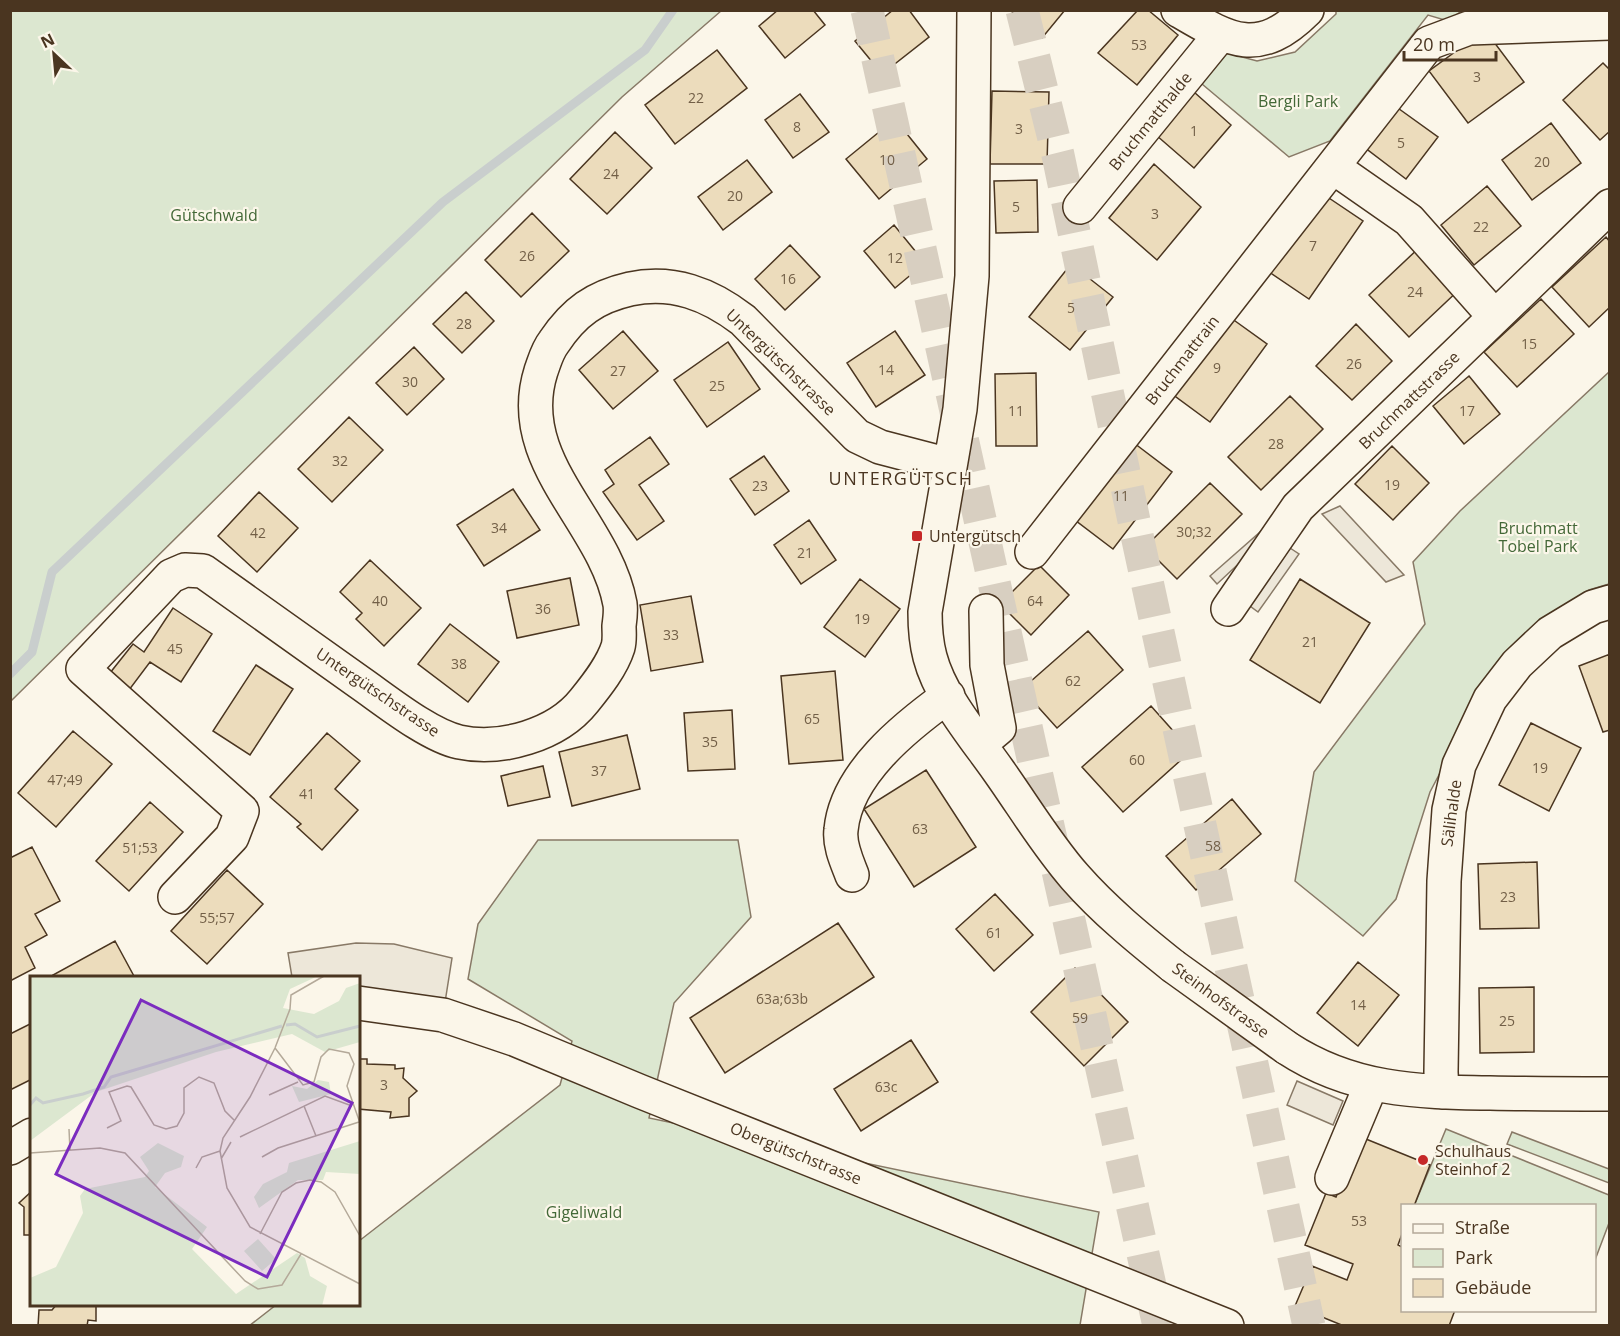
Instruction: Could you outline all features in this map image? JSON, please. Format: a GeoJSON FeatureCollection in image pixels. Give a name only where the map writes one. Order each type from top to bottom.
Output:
{"type":"FeatureCollection","features":[{"type":"Feature","properties":{"kind":"street"},"geometry":{"type":"LineString","coordinates":[[949,465],[960,409],[972,276],[974,10]]}},
{"type":"Feature","properties":{"kind":"street"},"geometry":{"type":"LineString","coordinates":[[1178,10],[1220,35],[1245,40],[1264,39],[1291,27],[1307,10]]}},
{"type":"Feature","properties":{"kind":"street","name":"Bruchmattrain"},"geometry":{"type":"LineString","coordinates":[[1032,552],[1430,43],[1469,28],[1610,23]]}},
{"type":"Feature","properties":{"kind":"street","name":"Bruchmatthalde"},"geometry":{"type":"LineString","coordinates":[[1080,207],[1220,35]]}},
{"type":"Feature","properties":{"kind":"street"},"geometry":{"type":"LineString","coordinates":[[1333,167],[1409,220],[1495,317]]}},
{"type":"Feature","properties":{"kind":"street","name":"Bruchmattstrasse"},"geometry":{"type":"LineString","coordinates":[[1228,609],[1298,507],[1610,206]]}},
{"type":"Feature","properties":{"kind":"street","name":"Untergütschstrasse"},"geometry":{"type":"LineString","coordinates":[[175,897],[232,837],[242,811],[83,669],[171,576],[184,570],[203,571],[407,716],[458,742],[479,744],[512,741],[545,731],[580,706],[607,670],[618,646],[621,607],[612,572],[546,458],[535,416],[537,384],[548,350],[567,321],[590,305],[616,292],[647,285],[681,287],[705,296],[743,320],[857,436],[880,447],[949,465]]}},
{"type":"Feature","properties":{"kind":"street","name":"Steinhofstrasse"},"geometry":{"type":"LineString","coordinates":[[949,465],[925,612],[925,637],[930,659],[948,696],[1074,876],[1133,934],[1173,966],[1287,1048],[1308,1062],[1336,1074],[1371,1084],[1442,1092],[1610,1094]]}},
{"type":"Feature","properties":{"kind":"street","name":"Sälihalde"},"geometry":{"type":"LineString","coordinates":[[1442,1092],[1444,881],[1449,810],[1458,765],[1490,699],[1517,664],[1550,633],[1593,607],[1610,602]]}},
{"type":"Feature","properties":{"kind":"street"},"geometry":{"type":"LineString","coordinates":[[980,744],[999,729],[987,665],[986,611]]}},
{"type":"Feature","properties":{"kind":"street"},"geometry":{"type":"LineString","coordinates":[[852,875],[845,857],[840,832],[845,807],[851,792],[874,761],[915,719],[948,696]]}},
{"type":"Feature","properties":{"kind":"street","name":"Obergütschstrasse"},"geometry":{"type":"LineString","coordinates":[[360,1003],[443,1015],[514,1039],[1227,1326]]}},
{"type":"Feature","properties":{"kind":"street"},"geometry":{"type":"LineString","coordinates":[[1332,1178],[1371,1084]]}},
{"type":"Feature","properties":{"kind":"green space","name":"Gütschwald"},"geometry":{"type":"Polygon","coordinates":[[[11,10],[721,11],[622,97],[11,701],[11,10]]]}},
{"type":"Feature","properties":{"kind":"green space","name":"Bergli Park"},"geometry":{"type":"Polygon","coordinates":[[[1459,10],[1460,12],[1448,21],[1428,15],[1330,141],[1289,157],[1196,79],[1220,51],[1257,61],[1295,52],[1336,14],[1336,11],[1459,10]]]}},
{"type":"Feature","properties":{"kind":"green space","name":"Bruchmatt Tobel Park"},"geometry":{"type":"Polygon","coordinates":[[[1609,372],[1609,584],[1589,590],[1550,614],[1520,640],[1482,693],[1430,792],[1396,899],[1363,936],[1295,881],[1314,772],[1425,624],[1413,562],[1460,511],[1609,372]]]}},
{"type":"Feature","properties":{"kind":"green space","name":"Gigeliwald"},"geometry":{"type":"Polygon","coordinates":[[[538,840],[738,840],[751,917],[674,1003],[649,1118],[1099,1212],[1080,1325],[249,1326],[275,1306],[360,1306],[360,1240],[560,1085],[572,1041],[468,979],[478,924],[538,840]]]}},
{"type":"Feature","properties":{"kind":"green space"},"geometry":{"type":"Polygon","coordinates":[[[1446,1129],[1609,1195],[1609,1223],[1596,1257],[1596,1204],[1415,1204],[1446,1129]]]}},
{"type":"Feature","properties":{"kind":"green space"},"geometry":{"type":"Polygon","coordinates":[[[1512,1132],[1609,1169],[1609,1183],[1507,1144],[1512,1132]]]}},
{"type":"Feature","properties":{"kind":"shaded area"},"geometry":{"type":"Polygon","coordinates":[[[1292,504],[1297,509],[1217,584],[1210,576],[1292,504]]]}},
{"type":"Feature","properties":{"kind":"shaded area"},"geometry":{"type":"Polygon","coordinates":[[[1340,506],[1404,575],[1386,582],[1322,514],[1340,506]]]}},
{"type":"Feature","properties":{"kind":"shaded area"},"geometry":{"type":"Polygon","coordinates":[[[1290,548],[1299,554],[1258,612],[1250,606],[1290,548]]]}},
{"type":"Feature","properties":{"kind":"shaded area"},"geometry":{"type":"Polygon","coordinates":[[[356,943],[394,944],[452,958],[443,1015],[360,1003],[360,976],[292,976],[288,953],[356,943]]]}},
{"type":"Feature","properties":{"kind":"shaded area"},"geometry":{"type":"Polygon","coordinates":[[[1297,1081],[1343,1101],[1333,1125],[1287,1105],[1297,1081]]]}},
{"type":"Feature","properties":{"kind":"building"},"geometry":{"type":"Polygon","coordinates":[[[778,10],[813,10],[825,25],[785,58],[759,26],[778,10]]]}},
{"type":"Feature","properties":{"kind":"building"},"geometry":{"type":"Polygon","coordinates":[[[893,10],[909,10],[929,37],[882,74],[855,41],[893,10]]]}},
{"type":"Feature","properties":{"kind":"building"},"geometry":{"type":"Polygon","coordinates":[[[1010,10],[1065,10],[1042,38],[1010,10]]]}},
{"type":"Feature","properties":{"kind":"building"},"geometry":{"type":"Polygon","coordinates":[[[1138,10],[1148,10],[1178,35],[1137,85],[1098,53],[1138,10]]]}},
{"type":"Feature","properties":{"kind":"building"},"geometry":{"type":"Polygon","coordinates":[[[1485,30],[1524,82],[1468,123],[1429,71],[1485,30]]]}},
{"type":"Feature","properties":{"kind":"building"},"geometry":{"type":"Polygon","coordinates":[[[717,50],[747,88],[675,144],[645,105],[717,50]]]}},
{"type":"Feature","properties":{"kind":"building"},"geometry":{"type":"Polygon","coordinates":[[[1603,63],[1610,70],[1610,131],[1600,140],[1563,100],[1603,63]]]}},
{"type":"Feature","properties":{"kind":"building"},"geometry":{"type":"Polygon","coordinates":[[[992,91],[1049,92],[1047,164],[990,164],[992,91]]]}},
{"type":"Feature","properties":{"kind":"building"},"geometry":{"type":"Polygon","coordinates":[[[1194,92],[1231,125],[1194,168],[1156,135],[1194,92]]]}},
{"type":"Feature","properties":{"kind":"building"},"geometry":{"type":"Polygon","coordinates":[[[800,94],[829,132],[793,158],[765,120],[800,94]]]}},
{"type":"Feature","properties":{"kind":"building"},"geometry":{"type":"Polygon","coordinates":[[[1395,106],[1438,137],[1406,179],[1364,147],[1395,106]]]}},
{"type":"Feature","properties":{"kind":"building"},"geometry":{"type":"Polygon","coordinates":[[[895,119],[927,159],[879,199],[846,159],[895,119]]]}},
{"type":"Feature","properties":{"kind":"building"},"geometry":{"type":"Polygon","coordinates":[[[1551,123],[1581,163],[1532,200],[1502,160],[1551,123]]]}},
{"type":"Feature","properties":{"kind":"building"},"geometry":{"type":"Polygon","coordinates":[[[615,132],[652,168],[607,214],[570,179],[615,132]]]}},
{"type":"Feature","properties":{"kind":"building"},"geometry":{"type":"Polygon","coordinates":[[[747,160],[772,192],[723,230],[698,197],[747,160]]]}},
{"type":"Feature","properties":{"kind":"building"},"geometry":{"type":"Polygon","coordinates":[[[1154,164],[1201,207],[1157,260],[1109,218],[1154,164]]]}},
{"type":"Feature","properties":{"kind":"building"},"geometry":{"type":"Polygon","coordinates":[[[1037,180],[1038,232],[996,233],[994,181],[1037,180]]]}},
{"type":"Feature","properties":{"kind":"building"},"geometry":{"type":"Polygon","coordinates":[[[1487,186],[1521,226],[1474,265],[1441,225],[1487,186]]]}},
{"type":"Feature","properties":{"kind":"building"},"geometry":{"type":"Polygon","coordinates":[[[1317,190],[1363,221],[1309,299],[1263,268],[1317,190]]]}},
{"type":"Feature","properties":{"kind":"building"},"geometry":{"type":"Polygon","coordinates":[[[532,213],[569,251],[521,297],[485,260],[532,213]]]}},
{"type":"Feature","properties":{"kind":"building"},"geometry":{"type":"Polygon","coordinates":[[[894,225],[925,263],[895,288],[864,251],[894,225]]]}},
{"type":"Feature","properties":{"kind":"building"},"geometry":{"type":"Polygon","coordinates":[[[1606,237],[1610,242],[1610,307],[1589,327],[1552,287],[1606,237]]]}},
{"type":"Feature","properties":{"kind":"building"},"geometry":{"type":"Polygon","coordinates":[[[790,245],[820,277],[785,310],[755,279],[790,245]]]}},
{"type":"Feature","properties":{"kind":"building"},"geometry":{"type":"Polygon","coordinates":[[[1422,245],[1462,287],[1409,337],[1369,295],[1422,245]]]}},
{"type":"Feature","properties":{"kind":"building"},"geometry":{"type":"Polygon","coordinates":[[[1071,264],[1113,297],[1070,350],[1029,317],[1071,264]]]}},
{"type":"Feature","properties":{"kind":"building"},"geometry":{"type":"Polygon","coordinates":[[[466,292],[494,321],[462,353],[433,324],[466,292]]]}},
{"type":"Feature","properties":{"kind":"building"},"geometry":{"type":"Polygon","coordinates":[[[1541,299],[1574,334],[1517,387],[1484,352],[1541,299]]]}},
{"type":"Feature","properties":{"kind":"building"},"geometry":{"type":"Polygon","coordinates":[[[1224,313],[1267,344],[1210,422],[1168,391],[1224,313]]]}},
{"type":"Feature","properties":{"kind":"building"},"geometry":{"type":"Polygon","coordinates":[[[1356,324],[1392,361],[1352,400],[1316,366],[1356,324]]]}},
{"type":"Feature","properties":{"kind":"building"},"geometry":{"type":"Polygon","coordinates":[[[623,331],[658,371],[613,409],[579,370],[623,331]]]}},
{"type":"Feature","properties":{"kind":"building"},"geometry":{"type":"Polygon","coordinates":[[[895,331],[925,375],[876,407],[847,363],[895,331]]]}},
{"type":"Feature","properties":{"kind":"building"},"geometry":{"type":"Polygon","coordinates":[[[728,342],[760,389],[707,427],[674,380],[728,342]]]}},
{"type":"Feature","properties":{"kind":"building"},"geometry":{"type":"Polygon","coordinates":[[[414,347],[444,379],[407,415],[376,383],[414,347]]]}},
{"type":"Feature","properties":{"kind":"building"},"geometry":{"type":"Polygon","coordinates":[[[1036,373],[1037,446],[996,446],[995,374],[1036,373]]]}},
{"type":"Feature","properties":{"kind":"building"},"geometry":{"type":"Polygon","coordinates":[[[1469,376],[1500,414],[1464,444],[1433,406],[1469,376]]]}},
{"type":"Feature","properties":{"kind":"building"},"geometry":{"type":"Polygon","coordinates":[[[1290,396],[1323,429],[1261,490],[1228,457],[1290,396]]]}},
{"type":"Feature","properties":{"kind":"building"},"geometry":{"type":"Polygon","coordinates":[[[349,417],[383,450],[332,502],[298,469],[349,417]]]}},
{"type":"Feature","properties":{"kind":"building"},"geometry":{"type":"Polygon","coordinates":[[[650,437],[669,464],[639,485],[664,521],[637,540],[603,492],[614,484],[605,470],[650,437]]]}},
{"type":"Feature","properties":{"kind":"building"},"geometry":{"type":"Polygon","coordinates":[[[1130,440],[1172,472],[1113,549],[1071,517],[1130,440]]]}},
{"type":"Feature","properties":{"kind":"building"},"geometry":{"type":"Polygon","coordinates":[[[1392,446],[1429,483],[1393,520],[1355,484],[1392,446]]]}},
{"type":"Feature","properties":{"kind":"building"},"geometry":{"type":"Polygon","coordinates":[[[764,456],[789,491],[755,515],[730,479],[764,456]]]}},
{"type":"Feature","properties":{"kind":"building"},"geometry":{"type":"Polygon","coordinates":[[[1210,483],[1242,514],[1177,579],[1145,547],[1210,483]]]}},
{"type":"Feature","properties":{"kind":"building"},"geometry":{"type":"Polygon","coordinates":[[[513,489],[540,530],[484,566],[457,525],[513,489]]]}},
{"type":"Feature","properties":{"kind":"building"},"geometry":{"type":"Polygon","coordinates":[[[259,492],[298,528],[257,572],[218,536],[259,492]]]}},
{"type":"Feature","properties":{"kind":"building"},"geometry":{"type":"Polygon","coordinates":[[[809,520],[836,560],[801,584],[774,545],[809,520]]]}},
{"type":"Feature","properties":{"kind":"building"},"geometry":{"type":"Polygon","coordinates":[[[370,560],[421,608],[384,646],[356,619],[362,613],[340,592],[370,560]]]}},
{"type":"Feature","properties":{"kind":"building"},"geometry":{"type":"Polygon","coordinates":[[[1039,565],[1069,595],[1031,635],[1000,604],[1039,565]]]}},
{"type":"Feature","properties":{"kind":"building"},"geometry":{"type":"Polygon","coordinates":[[[570,578],[579,625],[517,638],[507,591],[570,578]]]}},
{"type":"Feature","properties":{"kind":"building"},"geometry":{"type":"Polygon","coordinates":[[[860,579],[900,609],[865,657],[824,627],[860,579]]]}},
{"type":"Feature","properties":{"kind":"building"},"geometry":{"type":"Polygon","coordinates":[[[1300,579],[1370,623],[1320,703],[1250,660],[1300,579]]]}},
{"type":"Feature","properties":{"kind":"building"},"geometry":{"type":"Polygon","coordinates":[[[691,596],[703,662],[651,671],[640,605],[691,596]]]}},
{"type":"Feature","properties":{"kind":"building"},"geometry":{"type":"Polygon","coordinates":[[[173,608],[212,634],[181,682],[150,662],[126,694],[106,678],[133,644],[144,652],[173,608]]]}},
{"type":"Feature","properties":{"kind":"building"},"geometry":{"type":"Polygon","coordinates":[[[450,624],[499,662],[468,702],[418,664],[450,624]]]}},
{"type":"Feature","properties":{"kind":"building"},"geometry":{"type":"Polygon","coordinates":[[[1088,631],[1123,670],[1057,728],[1022,689],[1088,631]]]}},
{"type":"Feature","properties":{"kind":"building"},"geometry":{"type":"Polygon","coordinates":[[[1610,654],[1610,730],[1603,732],[1579,666],[1610,654]]]}},
{"type":"Feature","properties":{"kind":"building"},"geometry":{"type":"Polygon","coordinates":[[[256,665],[293,689],[250,755],[213,731],[256,665]]]}},
{"type":"Feature","properties":{"kind":"building"},"geometry":{"type":"Polygon","coordinates":[[[835,671],[843,760],[789,764],[781,676],[835,671]]]}},
{"type":"Feature","properties":{"kind":"building"},"geometry":{"type":"Polygon","coordinates":[[[1151,706],[1191,751],[1123,812],[1082,767],[1151,706]]]}},
{"type":"Feature","properties":{"kind":"building"},"geometry":{"type":"Polygon","coordinates":[[[732,710],[735,769],[688,771],[684,713],[732,710]]]}},
{"type":"Feature","properties":{"kind":"building"},"geometry":{"type":"Polygon","coordinates":[[[1531,723],[1581,748],[1549,811],[1499,785],[1531,723]]]}},
{"type":"Feature","properties":{"kind":"building"},"geometry":{"type":"Polygon","coordinates":[[[73,731],[112,764],[56,827],[18,793],[73,731]]]}},
{"type":"Feature","properties":{"kind":"building"},"geometry":{"type":"Polygon","coordinates":[[[327,733],[360,761],[335,789],[358,810],[322,850],[297,827],[301,824],[270,797],[327,733]]]}},
{"type":"Feature","properties":{"kind":"building"},"geometry":{"type":"Polygon","coordinates":[[[627,735],[640,789],[572,806],[559,752],[627,735]]]}},
{"type":"Feature","properties":{"kind":"building"},"geometry":{"type":"Polygon","coordinates":[[[543,766],[550,797],[508,806],[501,776],[543,766]]]}},
{"type":"Feature","properties":{"kind":"building"},"geometry":{"type":"Polygon","coordinates":[[[926,770],[976,847],[914,887],[864,809],[926,770]]]}},
{"type":"Feature","properties":{"kind":"building"},"geometry":{"type":"Polygon","coordinates":[[[1232,799],[1261,834],[1196,890],[1166,856],[1232,799]]]}},
{"type":"Feature","properties":{"kind":"building"},"geometry":{"type":"Polygon","coordinates":[[[150,802],[183,832],[129,891],[96,861],[150,802]]]}},
{"type":"Feature","properties":{"kind":"building"},"geometry":{"type":"Polygon","coordinates":[[[32,847],[60,901],[35,914],[47,935],[25,947],[35,968],[10,981],[10,858],[32,847]]]}},
{"type":"Feature","properties":{"kind":"building"},"geometry":{"type":"Polygon","coordinates":[[[1537,862],[1539,928],[1480,929],[1478,864],[1537,862]]]}},
{"type":"Feature","properties":{"kind":"building"},"geometry":{"type":"Polygon","coordinates":[[[227,870],[263,904],[207,964],[171,931],[227,870]]]}},
{"type":"Feature","properties":{"kind":"building"},"geometry":{"type":"Polygon","coordinates":[[[995,894],[1033,935],[994,971],[956,929],[995,894]]]}},
{"type":"Feature","properties":{"kind":"building"},"geometry":{"type":"Polygon","coordinates":[[[838,923],[874,977],[725,1073],[690,1018],[838,923]]]}},
{"type":"Feature","properties":{"kind":"building"},"geometry":{"type":"Polygon","coordinates":[[[115,941],[134,976],[54,976],[115,941]]]}},
{"type":"Feature","properties":{"kind":"building"},"geometry":{"type":"Polygon","coordinates":[[[1358,962],[1399,995],[1358,1046],[1317,1013],[1358,962]]]}},
{"type":"Feature","properties":{"kind":"building"},"geometry":{"type":"Polygon","coordinates":[[[1075,968],[1128,1022],[1084,1066],[1031,1012],[1075,968]]]}},
{"type":"Feature","properties":{"kind":"building"},"geometry":{"type":"Polygon","coordinates":[[[1534,987],[1534,1052],[1480,1053],[1479,988],[1534,987]]]}},
{"type":"Feature","properties":{"kind":"building"},"geometry":{"type":"Polygon","coordinates":[[[30,1024],[30,1080],[10,1090],[10,1034],[30,1024]]]}},
{"type":"Feature","properties":{"kind":"building"},"geometry":{"type":"Polygon","coordinates":[[[911,1040],[938,1082],[861,1131],[834,1089],[911,1040]]]}},
{"type":"Feature","properties":{"kind":"building"},"geometry":{"type":"Polygon","coordinates":[[[360,1059],[367,1059],[367,1064],[395,1065],[395,1069],[404,1068],[403,1078],[417,1091],[409,1098],[409,1116],[390,1118],[391,1112],[360,1109],[360,1059]]]}},
{"type":"Feature","properties":{"kind":"building"},"geometry":{"type":"Polygon","coordinates":[[[1361,1137],[1430,1165],[1415,1204],[1401,1204],[1401,1237],[1398,1245],[1401,1246],[1401,1312],[1454,1312],[1449,1326],[1344,1326],[1295,1306],[1312,1266],[1347,1280],[1353,1264],[1305,1245],[1326,1193],[1336,1197],[1361,1137]]]}},
{"type":"Feature","properties":{"kind":"building"},"geometry":{"type":"Polygon","coordinates":[[[30,1193],[30,1235],[24,1235],[24,1207],[19,1203],[30,1193]]]}},
{"type":"Feature","properties":{"kind":"building"},"geometry":{"type":"Polygon","coordinates":[[[55,1306],[96,1306],[96,1321],[88,1320],[87,1326],[38,1326],[39,1310],[52,1310],[55,1306]]]}},
{"type":"Feature","properties":{"kind":"waterway"},"geometry":{"type":"LineString","coordinates":[[10,674],[32,652],[52,572],[443,202],[645,50],[673,10]]}},
{"type":"Feature","properties":{"kind":"tunnel"},"geometry":{"type":"LineString","coordinates":[[867,10],[1159,1326]]}},
{"type":"Feature","properties":{"kind":"tunnel"},"geometry":{"type":"LineString","coordinates":[[1022,10],[1058,155],[1138,540],[1309,1326]]}},
{"type":"Feature","properties":{"kind":"place","name":"Untergütsch"},"geometry":{"type":"Point","coordinates":[917,536]}},
{"type":"Feature","properties":{"kind":"place","name":"Schulhaus Steinhof 2"},"geometry":{"type":"Point","coordinates":[1423,1160]}},
{"type":"Feature","properties":{"kind":"district","name":"UNTERGÜTSCH"},"geometry":{"type":"Point","coordinates":[901,478]}}]}
